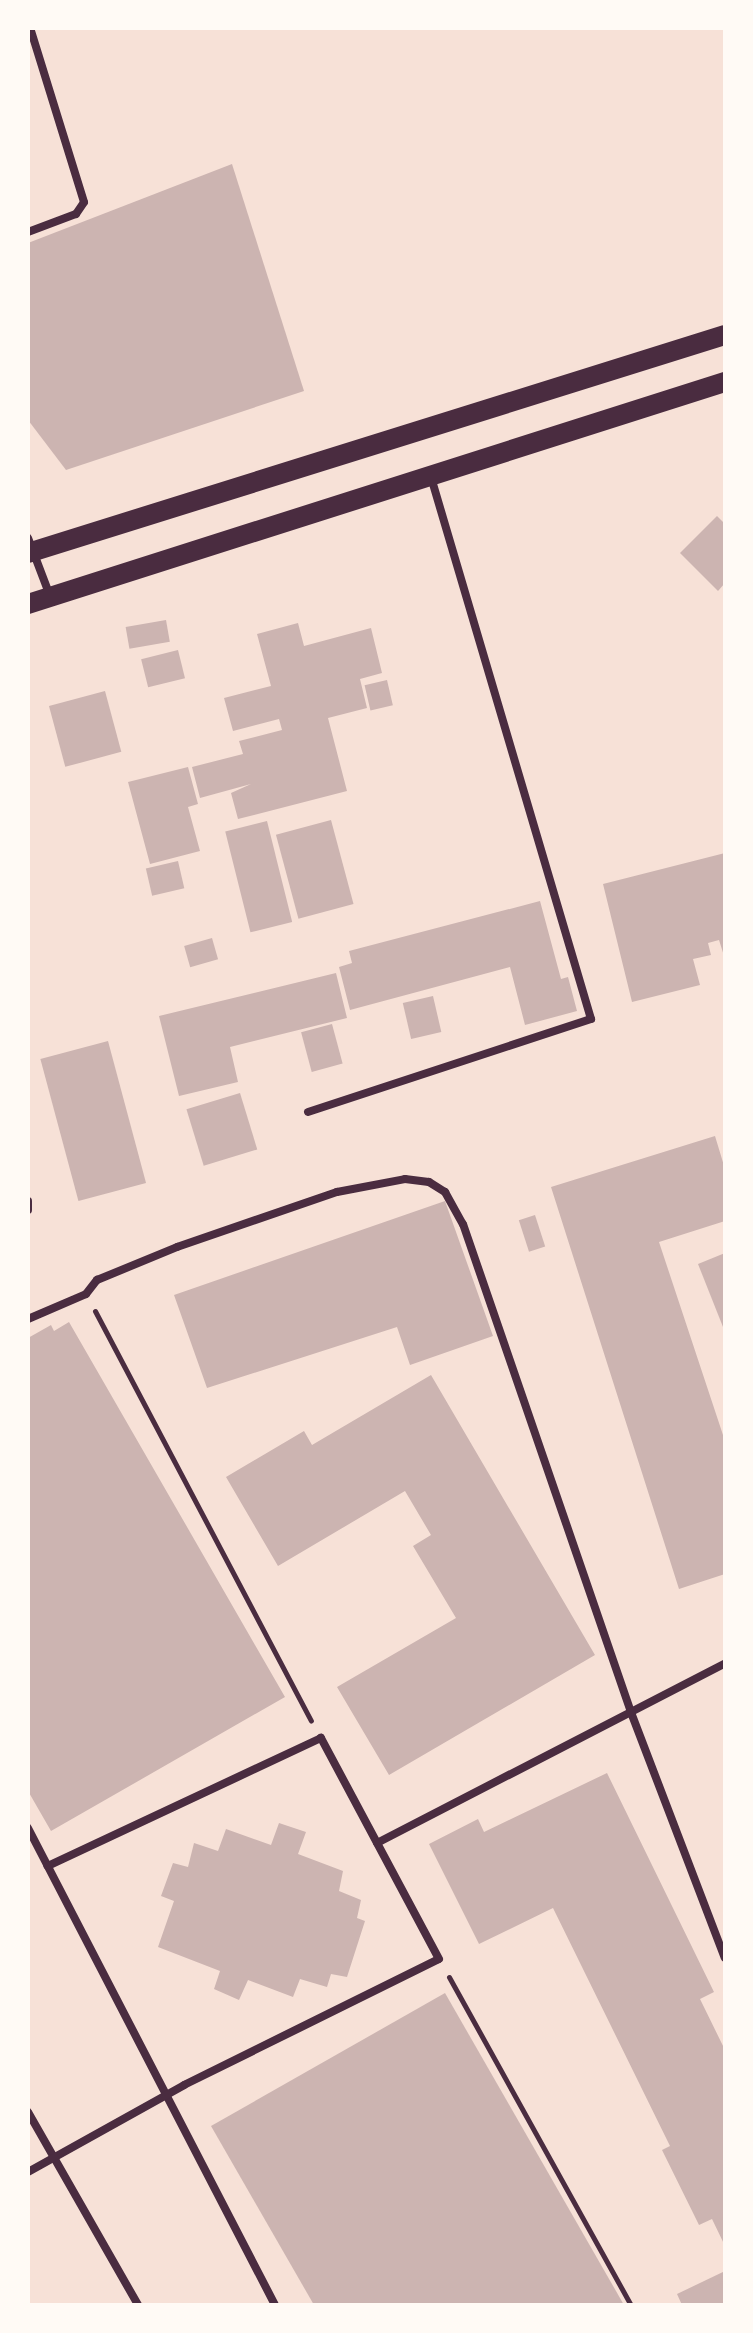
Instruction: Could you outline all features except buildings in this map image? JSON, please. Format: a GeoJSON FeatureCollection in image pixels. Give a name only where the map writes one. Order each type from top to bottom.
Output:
{"type":"FeatureCollection","features":[{"type":"Feature","properties":{"kind":"main road"},"geometry":{"type":"LineString","coordinates":[[30,548],[725,335]]}},
{"type":"Feature","properties":{"kind":"main road"},"geometry":{"type":"LineString","coordinates":[[28,604],[430,472],[639,412],[725,382]]}},
{"type":"Feature","properties":{"kind":"street"},"geometry":{"type":"LineString","coordinates":[[28,232],[76,214],[84,202],[30,28]]}},
{"type":"Feature","properties":{"kind":"street"},"geometry":{"type":"LineString","coordinates":[[308,1112],[591,1019],[430,472]]}},
{"type":"Feature","properties":{"kind":"street"},"geometry":{"type":"LineString","coordinates":[[30,548],[51,597]]}},
{"type":"Feature","properties":{"kind":"street"},"geometry":{"type":"LineString","coordinates":[[28,1319],[86,1294],[97,1280],[177,1247],[337,1192],[405,1179],[429,1182],[445,1192],[463,1224],[632,1715],[725,1958]]}},
{"type":"Feature","properties":{"kind":"street"},"geometry":{"type":"LineString","coordinates":[[28,1201],[28,1210]]}},
{"type":"Feature","properties":{"kind":"street"},"geometry":{"type":"LineString","coordinates":[[377,1843],[632,1715],[725,1663]]}},
{"type":"Feature","properties":{"kind":"street"},"geometry":{"type":"LineString","coordinates":[[28,2172],[166,2095],[439,1959],[321,1738],[48,1866]]}},
{"type":"Feature","properties":{"kind":"street"},"geometry":{"type":"LineString","coordinates":[[28,1828],[275,2305]]}},
{"type":"Feature","properties":{"kind":"street"},"geometry":{"type":"LineString","coordinates":[[28,2112],[138,2305]]}},
{"type":"Feature","properties":{"kind":"path"},"geometry":{"type":"LineString","coordinates":[[86,1294],[321,1738]]}},
{"type":"Feature","properties":{"kind":"path"},"geometry":{"type":"LineString","coordinates":[[439,1959],[631,2305]]}}]}
